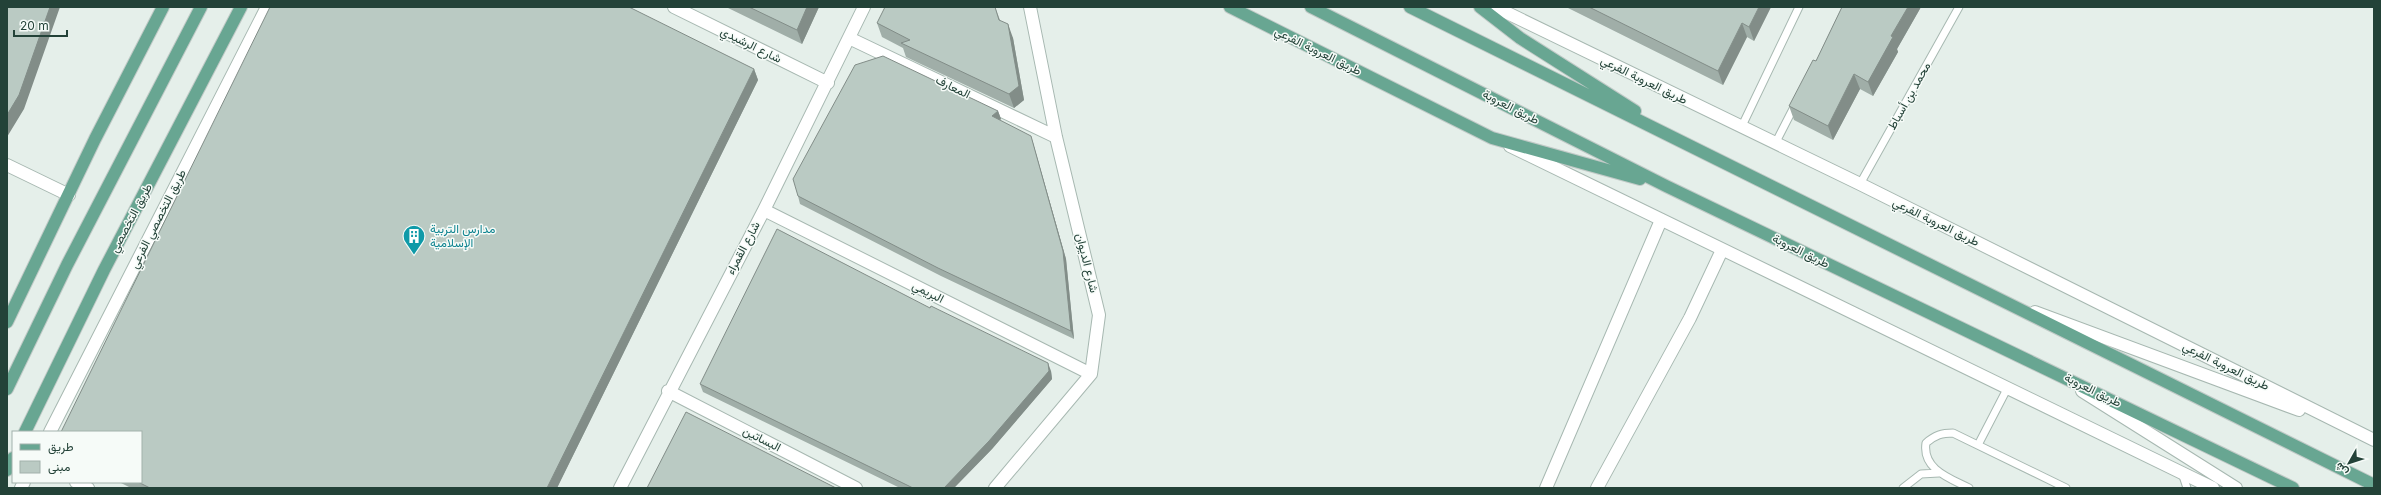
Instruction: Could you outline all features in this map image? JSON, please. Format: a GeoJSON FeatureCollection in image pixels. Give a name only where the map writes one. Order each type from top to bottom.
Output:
{"type":"FeatureCollection","features":[{"type":"Feature","properties":{"kind":"main road"},"geometry":{"type":"LineString","coordinates":[[7,322],[163,7]]}},
{"type":"Feature","properties":{"kind":"main road"},"geometry":{"type":"LineString","coordinates":[[7,389],[67,265],[201,7]]}},
{"type":"Feature","properties":{"kind":"main road","name":"طريق التخصصي"},"geometry":{"type":"LineString","coordinates":[[25,431],[104,270],[241,7]]}},
{"type":"Feature","properties":{"kind":"main road","name":"طريق العروبة الفرعي"},"geometry":{"type":"LineString","coordinates":[[1230,7],[1492,138],[1666,186]]}},
{"type":"Feature","properties":{"kind":"main road","name":"طريق العروبة"},"geometry":{"type":"LineString","coordinates":[[1312,7],[1666,186],[2294,488]]}},
{"type":"Feature","properties":{"kind":"main road"},"geometry":{"type":"LineString","coordinates":[[1410,7],[2374,485]]}},
{"type":"Feature","properties":{"kind":"main road"},"geometry":{"type":"LineString","coordinates":[[1480,7],[1520,38],[1690,146]]}},
{"type":"Feature","properties":{"kind":"main road"},"geometry":{"type":"LineString","coordinates":[[7,470],[12,460]]}},
{"type":"Feature","properties":{"kind":"street","name":"طريق التخصصي الفرعي"},"geometry":{"type":"LineString","coordinates":[[51,431],[267,7]]}},
{"type":"Feature","properties":{"kind":"street","name":"شارع الرشيدي"},"geometry":{"type":"LineString","coordinates":[[674,7],[828,83]]}},
{"type":"Feature","properties":{"kind":"street","name":"شارع القمراء"},"geometry":{"type":"LineString","coordinates":[[620,488],[668,390],[764,210],[828,83],[864,7]]}},
{"type":"Feature","properties":{"kind":"street","name":"شارع الديوان"},"geometry":{"type":"LineString","coordinates":[[1030,7],[1056,137],[1099,315],[1091,374]]}},
{"type":"Feature","properties":{"kind":"street","name":"طريق العروبة الفرعي"},"geometry":{"type":"LineString","coordinates":[[1495,7],[1741,128],[1860,184],[2374,440]]}},
{"type":"Feature","properties":{"kind":"street","name":"المعارف"},"geometry":{"type":"LineString","coordinates":[[849,38],[1056,137]]}},
{"type":"Feature","properties":{"kind":"street","name":"طريق العروبة الفرعي"},"geometry":{"type":"LineString","coordinates":[[1492,138],[2213,488]]}},
{"type":"Feature","properties":{"kind":"street"},"geometry":{"type":"LineString","coordinates":[[7,165],[69,195]]}},
{"type":"Feature","properties":{"kind":"street","name":"البريمي"},"geometry":{"type":"LineString","coordinates":[[764,210],[1091,374]]}},
{"type":"Feature","properties":{"kind":"street"},"geometry":{"type":"LineString","coordinates":[[1546,488],[1661,220]]}},
{"type":"Feature","properties":{"kind":"street"},"geometry":{"type":"LineString","coordinates":[[1597,488],[1690,318],[1722,250]]}},
{"type":"Feature","properties":{"kind":"street"},"geometry":{"type":"LineString","coordinates":[[1989,295],[2358,432]]}},
{"type":"Feature","properties":{"kind":"street"},"geometry":{"type":"LineString","coordinates":[[2040,365],[2236,488]]}},
{"type":"Feature","properties":{"kind":"street"},"geometry":{"type":"LineString","coordinates":[[996,488],[1091,374]]}},
{"type":"Feature","properties":{"kind":"street","name":"البساتين"},"geometry":{"type":"LineString","coordinates":[[668,390],[856,488]]}},
{"type":"Feature","properties":{"kind":"street"},"geometry":{"type":"LineString","coordinates":[[78,483],[88,488]]}},
{"type":"Feature","properties":{"kind":"lane"},"geometry":{"type":"LineString","coordinates":[[1741,128],[1799,7]]}},
{"type":"Feature","properties":{"kind":"lane","name":"محمد بن أسباط"},"geometry":{"type":"LineString","coordinates":[[1860,184],[1959,7]]}},
{"type":"Feature","properties":{"kind":"lane"},"geometry":{"type":"LineString","coordinates":[[1775,144],[1800,96]]}},
{"type":"Feature","properties":{"kind":"lane"},"geometry":{"type":"LineString","coordinates":[[1978,445],[2007,389]]}},
{"type":"Feature","properties":{"kind":"lane"},"geometry":{"type":"LineString","coordinates":[[1969,488],[1939,473],[1928,462],[1924,452],[1926,442],[1934,436],[1943,433],[1954,433],[2066,488]]}},
{"type":"Feature","properties":{"kind":"lane"},"geometry":{"type":"LineString","coordinates":[[1902,488],[1920,474],[1939,473]]}},
{"type":"Feature","properties":{"kind":"lane"},"geometry":{"type":"LineString","coordinates":[[2182,474],[2187,488]]}},
{"type":"Feature","properties":{"kind":"building"},"geometry":{"type":"Polygon","coordinates":[[[7,7],[50,7],[19,95],[7,115],[7,7]]]}},
{"type":"Feature","properties":{"kind":"building","name":"مدارس التربية الإسلامية"},"geometry":{"type":"Polygon","coordinates":[[[270,7],[629,7],[754,69],[547,488],[150,488],[140,483],[142,483],[142,431],[61,431],[270,7]]]}},
{"type":"Feature","properties":{"kind":"building"},"geometry":{"type":"Polygon","coordinates":[[[749,7],[807,7],[797,30],[749,7]]]}},
{"type":"Feature","properties":{"kind":"building"},"geometry":{"type":"Polygon","coordinates":[[[885,7],[995,7],[999,20],[1008,24],[1019,86],[1009,94],[901,43],[910,40],[877,23],[885,7]]]}},
{"type":"Feature","properties":{"kind":"building"},"geometry":{"type":"Polygon","coordinates":[[[1589,7],[1759,7],[1749,27],[1742,23],[1718,71],[1589,7]]]}},
{"type":"Feature","properties":{"kind":"building"},"geometry":{"type":"Polygon","coordinates":[[[1842,7],[1908,7],[1891,36],[1893,37],[1868,82],[1854,74],[1828,126],[1789,106],[1813,60],[1816,61],[1842,7]]]}},
{"type":"Feature","properties":{"kind":"building"},"geometry":{"type":"Polygon","coordinates":[[[883,56],[998,111],[992,116],[1031,136],[1063,251],[1071,331],[938,268],[798,196],[793,179],[855,65],[883,56]]]}},
{"type":"Feature","properties":{"kind":"building"},"geometry":{"type":"Polygon","coordinates":[[[777,229],[930,308],[931,306],[1048,363],[1049,371],[989,441],[944,488],[913,488],[700,384],[777,229]]]}},
{"type":"Feature","properties":{"kind":"building"},"geometry":{"type":"Polygon","coordinates":[[[686,412],[836,488],[647,488],[686,412]]]}},
{"type":"Feature","properties":{"kind":"place","name":"مدارس التربية الإسلامية"},"geometry":{"type":"Point","coordinates":[414,256]}}]}
